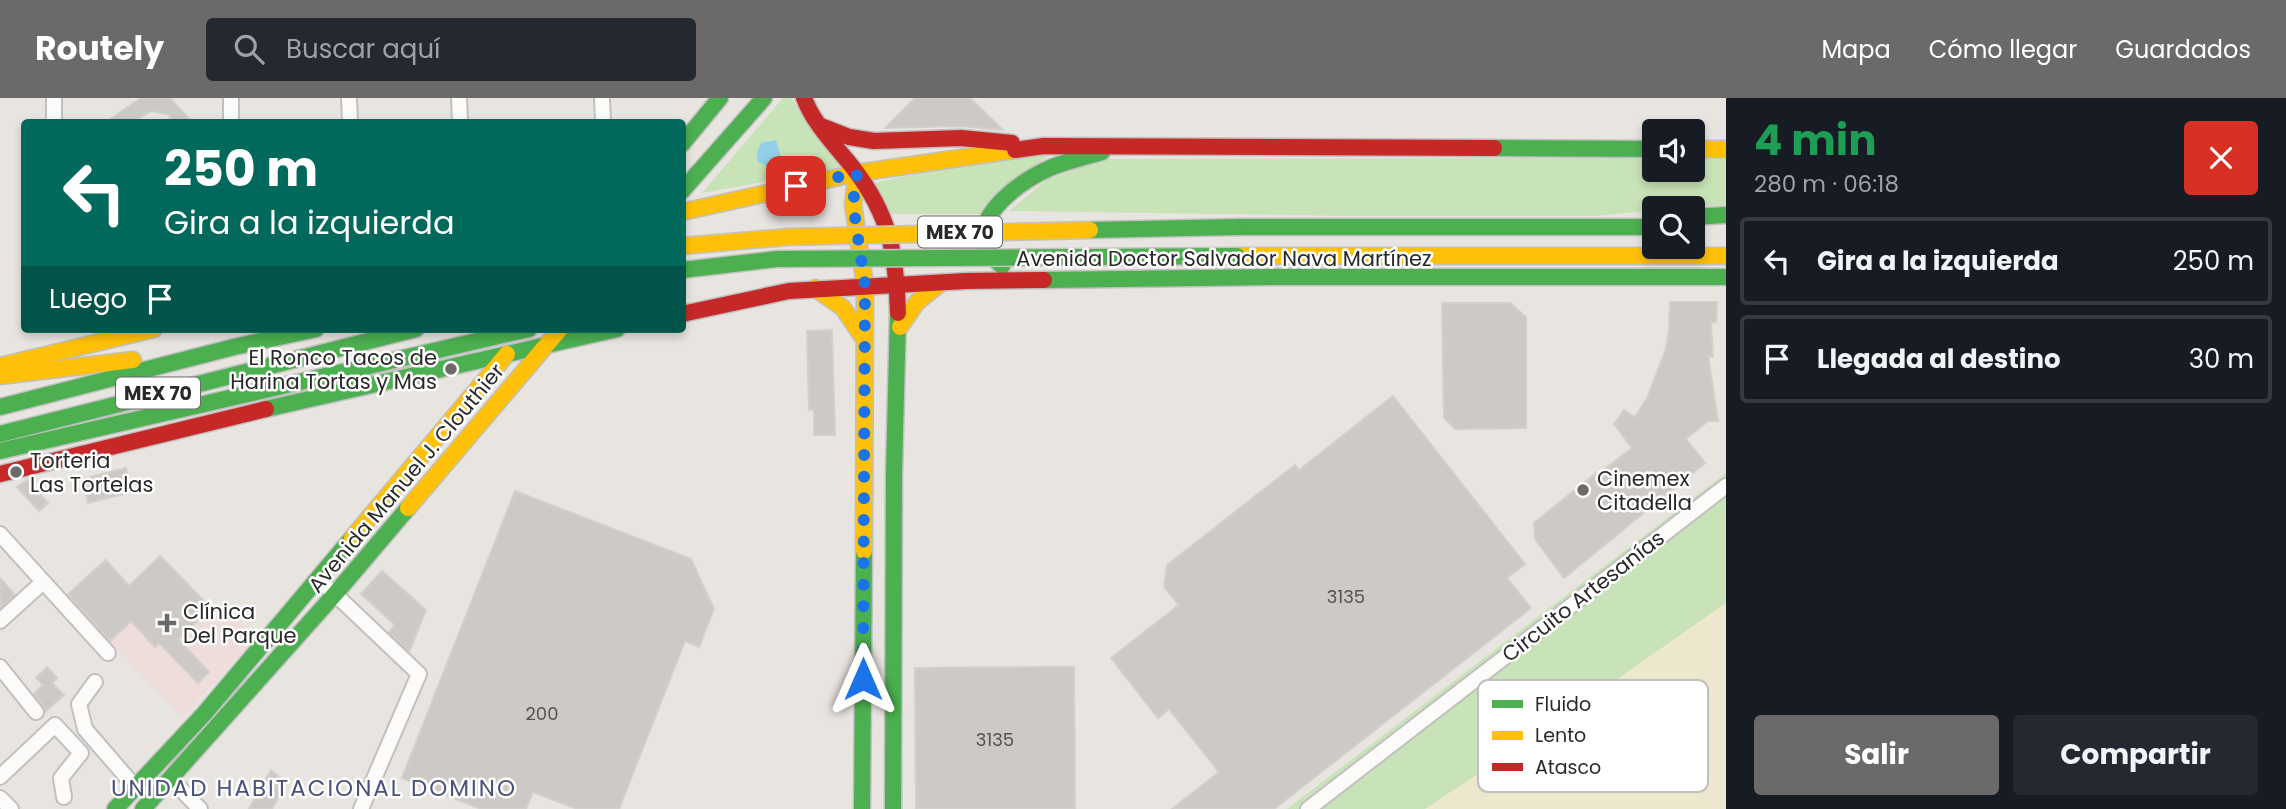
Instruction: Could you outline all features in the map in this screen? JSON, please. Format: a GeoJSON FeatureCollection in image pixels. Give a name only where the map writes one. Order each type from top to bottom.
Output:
{"type":"FeatureCollection","features":[{"type":"Feature","properties":{"kind":"main road"},"geometry":{"type":"LineString","coordinates":[[686,139],[720,98]]}},
{"type":"Feature","properties":{"kind":"main road"},"geometry":{"type":"LineString","coordinates":[[686,186],[764,98]]}},
{"type":"Feature","properties":{"kind":"main road"},"geometry":{"type":"LineString","coordinates":[[804,98],[809,112],[857,173],[881,209],[892,247],[897,284],[899,328],[895,454],[893,809]]}},
{"type":"Feature","properties":{"kind":"main road"},"geometry":{"type":"LineString","coordinates":[[821,126],[849,137],[874,141],[961,138],[1044,146],[1642,149]]}},
{"type":"Feature","properties":{"kind":"main road"},"geometry":{"type":"LineString","coordinates":[[686,211],[857,173],[1044,146]]}},
{"type":"Feature","properties":{"kind":"main road"},"geometry":{"type":"LineString","coordinates":[[1083,280],[1003,266],[988,252],[984,226],[1005,195],[1048,168],[1120,147]]}},
{"type":"Feature","properties":{"kind":"main road"},"geometry":{"type":"LineString","coordinates":[[1705,149],[1726,149]]}},
{"type":"Feature","properties":{"kind":"main road"},"geometry":{"type":"LineString","coordinates":[[857,173],[853,204],[865,285],[862,809]]}},
{"type":"Feature","properties":{"kind":"main road"},"geometry":{"type":"LineString","coordinates":[[1705,216],[1726,215]]}},
{"type":"Feature","properties":{"kind":"main road","name":"Avenida Doctor Salvador Nava Martínez"},"geometry":{"type":"LineString","coordinates":[[686,246],[788,236],[1238,227],[1642,226]]}},
{"type":"Feature","properties":{"kind":"main road"},"geometry":{"type":"LineString","coordinates":[[1705,227],[1726,227]]}},
{"type":"Feature","properties":{"kind":"main road","name":"Avenida Doctor Salvador Nava Martínez"},"geometry":{"type":"LineString","coordinates":[[686,270],[777,260],[1642,256]]}},
{"type":"Feature","properties":{"kind":"main road","name":"Avenida Doctor Salvador Nava Martínez"},"geometry":{"type":"LineString","coordinates":[[1705,256],[1726,256]]}},
{"type":"Feature","properties":{"kind":"main road"},"geometry":{"type":"LineString","coordinates":[[1679,259],[1726,267]]}},
{"type":"Feature","properties":{"kind":"main road","name":"Avenida Doctor Salvador Nava Martínez"},"geometry":{"type":"LineString","coordinates":[[686,313],[789,291],[942,282],[1276,277],[1726,277]]}},
{"type":"Feature","properties":{"kind":"main road"},"geometry":{"type":"LineString","coordinates":[[899,328],[921,295],[942,282]]}},
{"type":"Feature","properties":{"kind":"main road"},"geometry":{"type":"LineString","coordinates":[[815,288],[850,313],[864,340]]}},
{"type":"Feature","properties":{"kind":"main road"},"geometry":{"type":"LineString","coordinates":[[0,366],[137,333]]}},
{"type":"Feature","properties":{"kind":"main road","name":"MEX 70"},"geometry":{"type":"LineString","coordinates":[[0,407],[298,333]]}},
{"type":"Feature","properties":{"kind":"main road","name":"MEX 70"},"geometry":{"type":"LineString","coordinates":[[0,433],[399,333]]}},
{"type":"Feature","properties":{"kind":"main road"},"geometry":{"type":"LineString","coordinates":[[420,353],[472,333]]}},
{"type":"Feature","properties":{"kind":"main road"},"geometry":{"type":"LineString","coordinates":[[0,452],[63,435],[510,333]]}},
{"type":"Feature","properties":{"kind":"main road","name":"Avenida Manuel J. Clouthier"},"geometry":{"type":"LineString","coordinates":[[115,809],[204,714],[524,333]]}},
{"type":"Feature","properties":{"kind":"main road","name":"Avenida Manuel J. Clouthier"},"geometry":{"type":"LineString","coordinates":[[143,809],[335,594],[557,333]]}},
{"type":"Feature","properties":{"kind":"main road"},"geometry":{"type":"LineString","coordinates":[[0,474],[219,420],[600,333]]}},
{"type":"Feature","properties":{"kind":"main road"},"geometry":{"type":"LineString","coordinates":[[0,376],[234,347]]}},
{"type":"Feature","properties":{"kind":"main road"},"geometry":{"type":"LineString","coordinates":[[183,408],[219,420]]}},
{"type":"Feature","properties":{"kind":"main road"},"geometry":{"type":"LineString","coordinates":[[23,468],[63,435]]}},
{"type":"Feature","properties":{"kind":"main road"},"geometry":{"type":"LineString","coordinates":[[863,486],[877,465],[895,454]]}},
{"type":"Feature","properties":{"kind":"street"},"geometry":{"type":"LineString","coordinates":[[54,98],[54,119]]}},
{"type":"Feature","properties":{"kind":"street"},"geometry":{"type":"LineString","coordinates":[[231,98],[231,119]]}},
{"type":"Feature","properties":{"kind":"street"},"geometry":{"type":"LineString","coordinates":[[349,98],[350,119]]}},
{"type":"Feature","properties":{"kind":"street"},"geometry":{"type":"LineString","coordinates":[[459,98],[460,119]]}},
{"type":"Feature","properties":{"kind":"street"},"geometry":{"type":"LineString","coordinates":[[602,98],[603,119]]}},
{"type":"Feature","properties":{"kind":"street","name":"Circuito Artesanías"},"geometry":{"type":"LineString","coordinates":[[1308,809],[1726,486]]}},
{"type":"Feature","properties":{"kind":"street"},"geometry":{"type":"LineString","coordinates":[[0,534],[108,653]]}},
{"type":"Feature","properties":{"kind":"street"},"geometry":{"type":"LineString","coordinates":[[318,578],[419,674],[361,809]]}},
{"type":"Feature","properties":{"kind":"street"},"geometry":{"type":"LineString","coordinates":[[0,621],[43,582]]}},
{"type":"Feature","properties":{"kind":"street"},"geometry":{"type":"LineString","coordinates":[[0,667],[36,712]]}},
{"type":"Feature","properties":{"kind":"street"},"geometry":{"type":"LineString","coordinates":[[95,682],[79,704],[85,729],[135,787]]}},
{"type":"Feature","properties":{"kind":"street"},"geometry":{"type":"LineString","coordinates":[[0,777],[55,725],[81,753],[61,778],[64,797]]}},
{"type":"Feature","properties":{"kind":"street"},"geometry":{"type":"LineString","coordinates":[[171,779],[200,809]]}},
{"type":"Feature","properties":{"kind":"street"},"geometry":{"type":"LineString","coordinates":[[0,798],[10,809]]}},
{"type":"Feature","properties":{"kind":"shaded area","name":"Clínica Del Parque"},"geometry":{"type":"Polygon","coordinates":[[[160,555],[211,607],[224,604],[257,638],[182,717],[65,596],[106,560],[130,585],[160,555]]]}},
{"type":"Feature","properties":{"kind":"green space"},"geometry":{"type":"Polygon","coordinates":[[[783,98],[791,98],[844,167],[702,193],[783,98]]]}},
{"type":"Feature","properties":{"kind":"green space"},"geometry":{"type":"Polygon","coordinates":[[[1051,154],[1006,186],[982,214],[888,214],[873,183],[958,165],[1051,154]]]}},
{"type":"Feature","properties":{"kind":"green space"},"geometry":{"type":"Polygon","coordinates":[[[1642,158],[1642,182],[1705,182],[1705,158],[1726,158],[1726,205],[1705,206],[1705,196],[1642,196],[1642,211],[1597,216],[1349,216],[1009,211],[1047,180],[1104,159],[1642,158]]]}},
{"type":"Feature","properties":{"kind":"green space"},"geometry":{"type":"Polygon","coordinates":[[[1726,473],[1726,603],[1616,680],[1478,680],[1478,774],[1425,809],[1287,809],[1726,473]]]}},
{"type":"Feature","properties":{"kind":"sand"},"geometry":{"type":"Polygon","coordinates":[[[1726,603],[1726,809],[1425,809],[1478,774],[1478,792],[1708,792],[1708,680],[1616,680],[1726,603]]]}},
{"type":"Feature","properties":{"kind":"water"},"geometry":{"type":"Polygon","coordinates":[[[776,140],[783,164],[772,168],[758,162],[757,152],[761,143],[776,140]]]}},
{"type":"Feature","properties":{"kind":"building"},"geometry":{"type":"Polygon","coordinates":[[[141,98],[170,98],[189,119],[169,119],[170,115],[151,111],[137,119],[110,119],[141,98]]]}},
{"type":"Feature","properties":{"kind":"building"},"geometry":{"type":"Polygon","coordinates":[[[915,98],[970,98],[1003,130],[961,126],[885,128],[915,98]]]}},
{"type":"Feature","properties":{"kind":"building"},"geometry":{"type":"Polygon","coordinates":[[[1670,302],[1717,302],[1716,322],[1711,323],[1713,357],[1708,356],[1718,421],[1708,421],[1686,439],[1705,463],[1564,578],[1535,539],[1534,523],[1632,448],[1614,424],[1624,410],[1635,417],[1647,398],[1666,349],[1670,302]]]}},
{"type":"Feature","properties":{"kind":"building"},"geometry":{"type":"Polygon","coordinates":[[[1442,303],[1510,303],[1526,317],[1526,428],[1455,429],[1444,418],[1442,303]]]}},
{"type":"Feature","properties":{"kind":"building"},"geometry":{"type":"Polygon","coordinates":[[[832,330],[835,435],[814,435],[814,409],[809,410],[807,331],[832,330]]]}},
{"type":"Feature","properties":{"kind":"building"},"geometry":{"type":"Polygon","coordinates":[[[1393,396],[1525,564],[1507,578],[1531,608],[1274,809],[1172,809],[1219,772],[1169,709],[1158,718],[1111,658],[1179,605],[1164,587],[1167,565],[1295,465],[1299,470],[1393,396]]]}},
{"type":"Feature","properties":{"kind":"building"},"geometry":{"type":"Polygon","coordinates":[[[126,468],[132,492],[88,503],[82,479],[126,468]]]}},
{"type":"Feature","properties":{"kind":"building"},"geometry":{"type":"Polygon","coordinates":[[[27,480],[48,503],[39,511],[17,487],[27,480]]]}},
{"type":"Feature","properties":{"kind":"building"},"geometry":{"type":"Polygon","coordinates":[[[515,491],[691,559],[714,609],[699,647],[685,641],[619,809],[577,809],[533,792],[526,809],[481,809],[402,778],[515,491]]]}},
{"type":"Feature","properties":{"kind":"building"},"geometry":{"type":"Polygon","coordinates":[[[160,556],[211,608],[178,639],[209,672],[198,683],[159,643],[155,647],[131,621],[110,641],[68,594],[106,560],[129,586],[160,556]]]}},
{"type":"Feature","properties":{"kind":"building"},"geometry":{"type":"Polygon","coordinates":[[[382,571],[426,610],[409,652],[389,632],[395,625],[361,594],[382,571]]]}},
{"type":"Feature","properties":{"kind":"building"},"geometry":{"type":"Polygon","coordinates":[[[0,578],[15,595],[0,608],[0,578]]]}},
{"type":"Feature","properties":{"kind":"building"},"geometry":{"type":"Polygon","coordinates":[[[47,667],[57,678],[52,683],[64,695],[45,712],[44,706],[34,694],[43,685],[36,678],[47,667]]]}},
{"type":"Feature","properties":{"kind":"building"},"geometry":{"type":"Polygon","coordinates":[[[1074,667],[1075,809],[916,809],[915,668],[1074,667]]]}},
{"type":"Feature","properties":{"kind":"building"},"geometry":{"type":"Polygon","coordinates":[[[271,770],[287,783],[272,809],[249,809],[271,770]]]}},
{"type":"Feature","properties":{"kind":"traffic: fast"},"geometry":{"type":"LineString","coordinates":[[686,139],[720,98]]}},
{"type":"Feature","properties":{"kind":"traffic: fast"},"geometry":{"type":"LineString","coordinates":[[686,186],[764,98]]}},
{"type":"Feature","properties":{"kind":"traffic: fast"},"geometry":{"type":"LineString","coordinates":[[1494,148],[1642,149]]}},
{"type":"Feature","properties":{"kind":"traffic: fast"},"geometry":{"type":"LineString","coordinates":[[1002,266],[988,252],[984,237],[986,224],[1002,200],[1026,181],[1050,168],[1102,152]]}},
{"type":"Feature","properties":{"kind":"traffic: fast"},"geometry":{"type":"LineString","coordinates":[[1705,216],[1726,215]]}},
{"type":"Feature","properties":{"kind":"traffic: fast"},"geometry":{"type":"LineString","coordinates":[[1238,227],[1642,227]]}},
{"type":"Feature","properties":{"kind":"traffic: fast"},"geometry":{"type":"LineString","coordinates":[[1090,230],[1238,227]]}},
{"type":"Feature","properties":{"kind":"traffic: fast"},"geometry":{"type":"LineString","coordinates":[[686,270],[777,259],[1237,256]]}},
{"type":"Feature","properties":{"kind":"traffic: fast"},"geometry":{"type":"LineString","coordinates":[[1044,280],[1726,277]]}},
{"type":"Feature","properties":{"kind":"traffic: fast"},"geometry":{"type":"LineString","coordinates":[[893,809],[894,473],[898,313]]}},
{"type":"Feature","properties":{"kind":"traffic: fast"},"geometry":{"type":"LineString","coordinates":[[0,407],[298,333]]}},
{"type":"Feature","properties":{"kind":"traffic: fast"},"geometry":{"type":"LineString","coordinates":[[0,434],[400,333]]}},
{"type":"Feature","properties":{"kind":"traffic: fast"},"geometry":{"type":"LineString","coordinates":[[0,451],[512,333]]}},
{"type":"Feature","properties":{"kind":"traffic: fast"},"geometry":{"type":"LineString","coordinates":[[266,409],[599,333]]}},
{"type":"Feature","properties":{"kind":"traffic: fast"},"geometry":{"type":"LineString","coordinates":[[143,809],[408,508]]}},
{"type":"Feature","properties":{"kind":"traffic: fast"},"geometry":{"type":"LineString","coordinates":[[115,809],[204,714],[352,538]]}},
{"type":"Feature","properties":{"kind":"traffic: fast"},"geometry":{"type":"LineString","coordinates":[[862,809],[864,551]]}},
{"type":"Feature","properties":{"kind":"traffic: slow"},"geometry":{"type":"LineString","coordinates":[[1705,149],[1726,149]]}},
{"type":"Feature","properties":{"kind":"traffic: slow"},"geometry":{"type":"LineString","coordinates":[[686,211],[857,173],[1015,150]]}},
{"type":"Feature","properties":{"kind":"traffic: slow"},"geometry":{"type":"LineString","coordinates":[[857,173],[853,204],[865,285],[864,551]]}},
{"type":"Feature","properties":{"kind":"traffic: slow"},"geometry":{"type":"LineString","coordinates":[[686,246],[788,237],[1090,230]]}},
{"type":"Feature","properties":{"kind":"traffic: slow"},"geometry":{"type":"LineString","coordinates":[[1237,256],[1726,256]]}},
{"type":"Feature","properties":{"kind":"traffic: slow"},"geometry":{"type":"LineString","coordinates":[[900,327],[917,302],[942,282]]}},
{"type":"Feature","properties":{"kind":"traffic: slow"},"geometry":{"type":"LineString","coordinates":[[815,288],[843,308],[862,336]]}},
{"type":"Feature","properties":{"kind":"traffic: slow"},"geometry":{"type":"LineString","coordinates":[[0,366],[137,333]]}},
{"type":"Feature","properties":{"kind":"traffic: slow"},"geometry":{"type":"LineString","coordinates":[[408,508],[557,333]]}},
{"type":"Feature","properties":{"kind":"traffic: slow"},"geometry":{"type":"LineString","coordinates":[[352,538],[507,354]]}},
{"type":"Feature","properties":{"kind":"traffic: slow"},"geometry":{"type":"LineString","coordinates":[[0,376],[133,360]]}},
{"type":"Feature","properties":{"kind":"traffic: jam"},"geometry":{"type":"LineString","coordinates":[[804,98],[820,127],[866,187],[884,220],[893,255],[898,313]]}},
{"type":"Feature","properties":{"kind":"traffic: jam"},"geometry":{"type":"LineString","coordinates":[[821,126],[849,137],[874,141],[961,138],[1012,143]]}},
{"type":"Feature","properties":{"kind":"traffic: jam"},"geometry":{"type":"LineString","coordinates":[[1015,150],[1044,146],[1494,148]]}},
{"type":"Feature","properties":{"kind":"traffic: jam"},"geometry":{"type":"LineString","coordinates":[[686,313],[789,291],[966,281],[1044,280]]}},
{"type":"Feature","properties":{"kind":"traffic: jam"},"geometry":{"type":"LineString","coordinates":[[0,474],[266,409]]}},
{"type":"Feature","properties":{"kind":"place","name":"El Ronco Tacos de Harina Tortas y Mas"},"geometry":{"type":"Point","coordinates":[451,369]}},
{"type":"Feature","properties":{"kind":"place","name":"Torteria Las Tortelas"},"geometry":{"type":"Point","coordinates":[16,472]}},
{"type":"Feature","properties":{"kind":"place","name":"Cinemex Citadella"},"geometry":{"type":"Point","coordinates":[1583,490]}},
{"type":"Feature","properties":{"kind":"place","name":"Clínica Del Parque"},"geometry":{"type":"Point","coordinates":[167,623]}},
{"type":"Feature","properties":{"kind":"district","name":"UNIDAD HABITACIONAL DOMINO"},"geometry":{"type":"Point","coordinates":[314,788]}},
{"type":"Feature","properties":{"kind":"route"},"geometry":{"type":"LineString","coordinates":[[796,186],[857,173],[853,204],[865,285],[863,679]]}}]}
